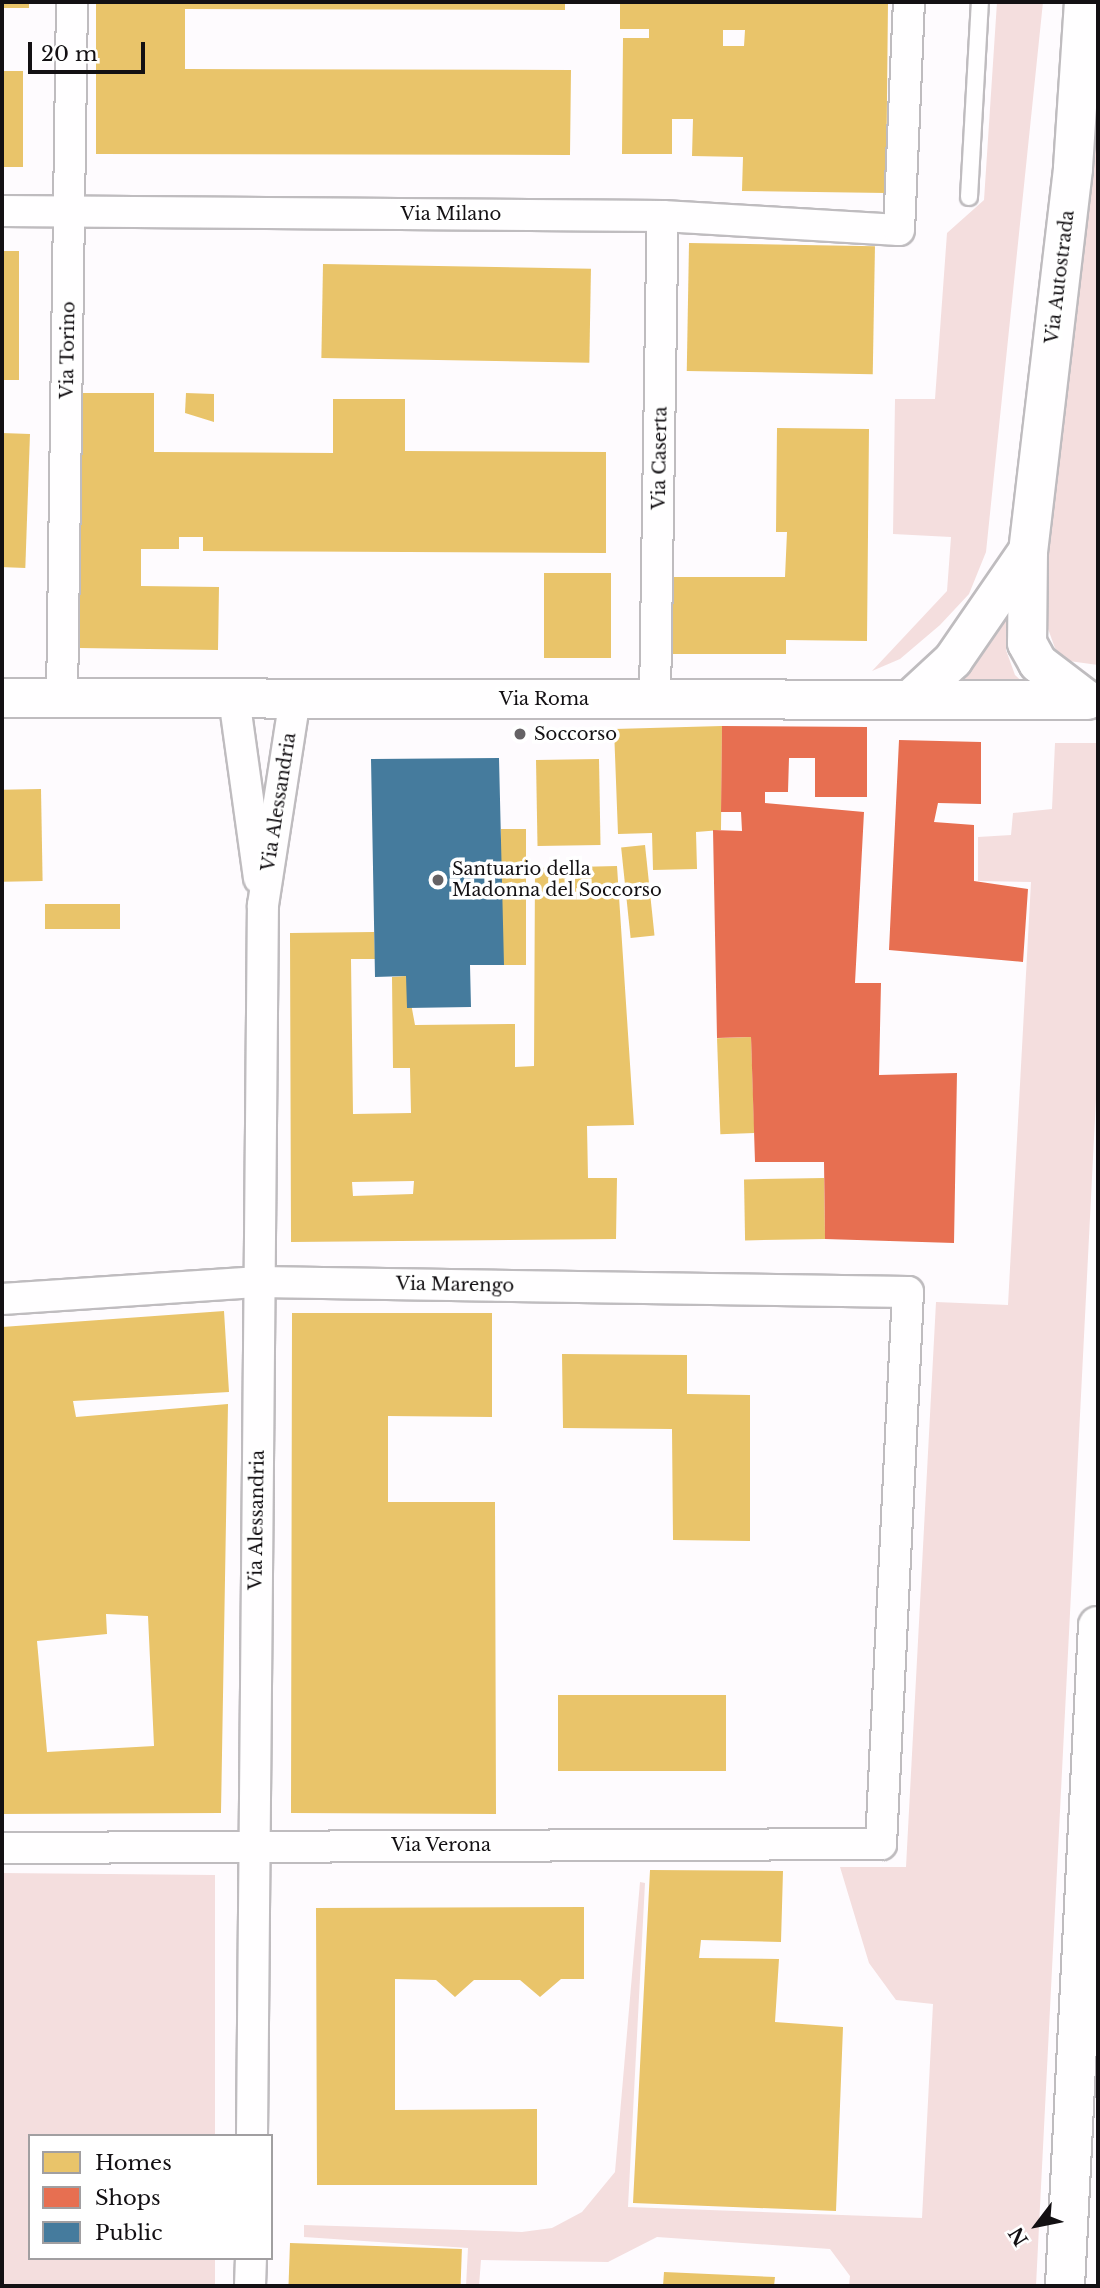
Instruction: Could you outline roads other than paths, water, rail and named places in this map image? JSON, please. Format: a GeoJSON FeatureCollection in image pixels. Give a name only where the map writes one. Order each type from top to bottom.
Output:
{"type":"FeatureCollection","features":[{"type":"Feature","properties":{"kind":"main road","name":"Via Autostrada"},"geometry":{"type":"LineString","coordinates":[[1084,2],[1073,169],[1028,551],[1027,643],[1038,663],[1087,700]]}},
{"type":"Feature","properties":{"kind":"main road","name":"Via Autostrada"},"geometry":{"type":"LineString","coordinates":[[910,700],[953,660],[1028,551]]}},
{"type":"Feature","properties":{"kind":"main road","name":"Via Roma"},"geometry":{"type":"LineString","coordinates":[[2,698],[1087,700]]}},
{"type":"Feature","properties":{"kind":"main road"},"geometry":{"type":"LineString","coordinates":[[1065,2286],[1098,1626]]}},
{"type":"Feature","properties":{"kind":"street","name":"Via Torino"},"geometry":{"type":"LineString","coordinates":[[62,698],[72,2]]}},
{"type":"Feature","properties":{"kind":"street","name":"Via Milano"},"geometry":{"type":"LineString","coordinates":[[2,211],[663,216],[899,230],[909,2]]}},
{"type":"Feature","properties":{"kind":"street","name":"Via Caserta"},"geometry":{"type":"LineString","coordinates":[[655,699],[663,216]]}},
{"type":"Feature","properties":{"kind":"street","name":"Via Alessandria"},"geometry":{"type":"LineString","coordinates":[[233,698],[263,905]]}},
{"type":"Feature","properties":{"kind":"street","name":"Via Alessandria"},"geometry":{"type":"LineString","coordinates":[[252,2134],[263,905],[295,698]]}},
{"type":"Feature","properties":{"kind":"street","name":"Via Marengo"},"geometry":{"type":"LineString","coordinates":[[2,1299],[259,1282],[908,1292],[881,1844]]}},
{"type":"Feature","properties":{"kind":"street","name":"Via Verona"},"geometry":{"type":"LineString","coordinates":[[2,1848],[881,1844]]}},
{"type":"Feature","properties":{"kind":"street"},"geometry":{"type":"LineString","coordinates":[[250,2286],[251,2260]]}},
{"type":"Feature","properties":{"kind":"lane"},"geometry":{"type":"LineString","coordinates":[[969,197],[979,2]]}},
{"type":"Feature","properties":{"kind":"place","name":"Soccorso"},"geometry":{"type":"Point","coordinates":[520,734]}},
{"type":"Feature","properties":{"kind":"place","name":"Santuario della Madonna del Soccorso"},"geometry":{"type":"Point","coordinates":[438,880]}}]}
